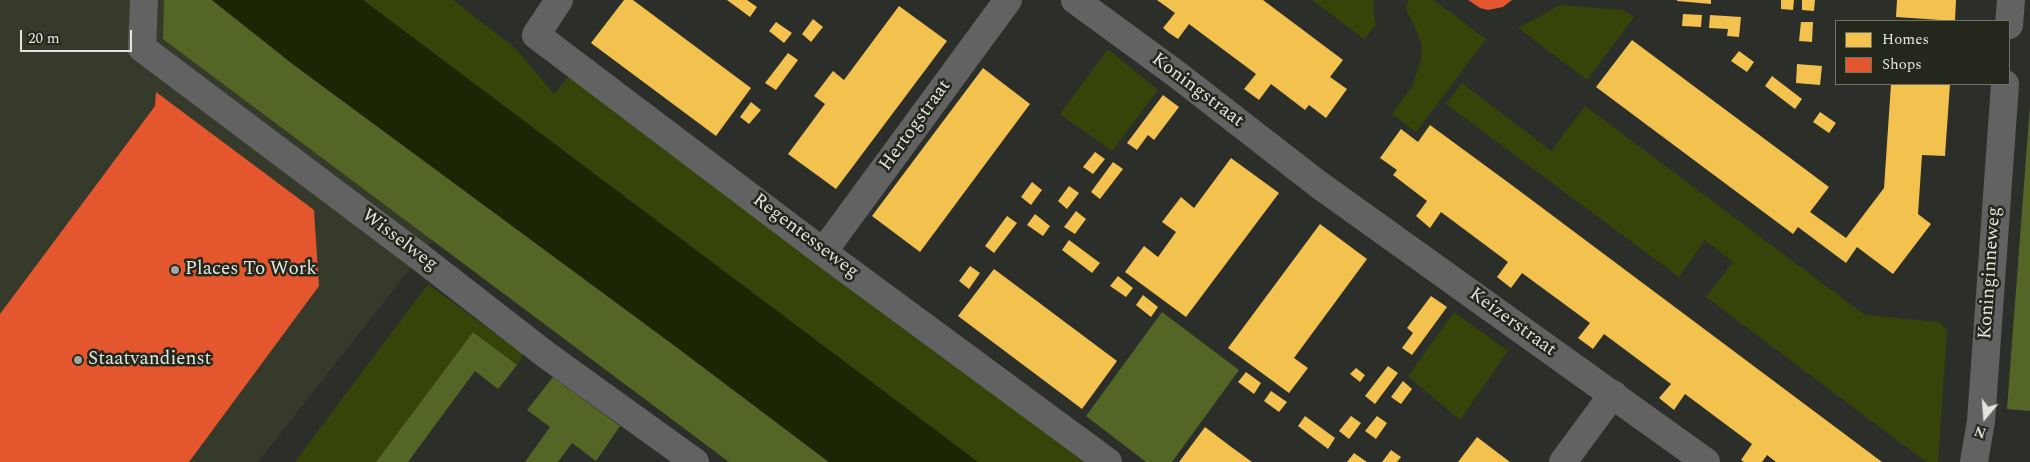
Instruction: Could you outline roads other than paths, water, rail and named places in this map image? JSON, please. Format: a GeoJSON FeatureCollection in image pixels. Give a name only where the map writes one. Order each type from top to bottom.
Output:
{"type":"FeatureCollection","features":[{"type":"Feature","properties":{"kind":"street","name":"Wisselweg"},"geometry":{"type":"LineString","coordinates":[[144,0],[142,48],[420,257],[545,354],[695,462]]}},
{"type":"Feature","properties":{"kind":"street","name":"Regentesseweg"},"geometry":{"type":"LineString","coordinates":[[559,0],[536,36],[823,252],[1108,462]]}},
{"type":"Feature","properties":{"kind":"street","name":"Hertogstraat"},"geometry":{"type":"LineString","coordinates":[[823,252],[1008,0]]}},
{"type":"Feature","properties":{"kind":"street","name":"Koningstraat"},"geometry":{"type":"LineString","coordinates":[[1075,0],[1175,73],[1318,184]]}},
{"type":"Feature","properties":{"kind":"street"},"geometry":{"type":"LineString","coordinates":[[2009,20],[2011,0]]}},
{"type":"Feature","properties":{"kind":"street","name":"Koninginneweg"},"geometry":{"type":"LineString","coordinates":[[1974,462],[1981,421],[2004,85]]}},
{"type":"Feature","properties":{"kind":"street","name":"Keizerstraat"},"geometry":{"type":"LineString","coordinates":[[1318,184],[1706,462]]}},
{"type":"Feature","properties":{"kind":"street"},"geometry":{"type":"LineString","coordinates":[[1562,462],[1613,394]]}},
{"type":"Feature","properties":{"kind":"place","name":"Places To Work"},"geometry":{"type":"Point","coordinates":[175,270]}},
{"type":"Feature","properties":{"kind":"place","name":"Staatvandienst"},"geometry":{"type":"Point","coordinates":[78,360]}}]}
